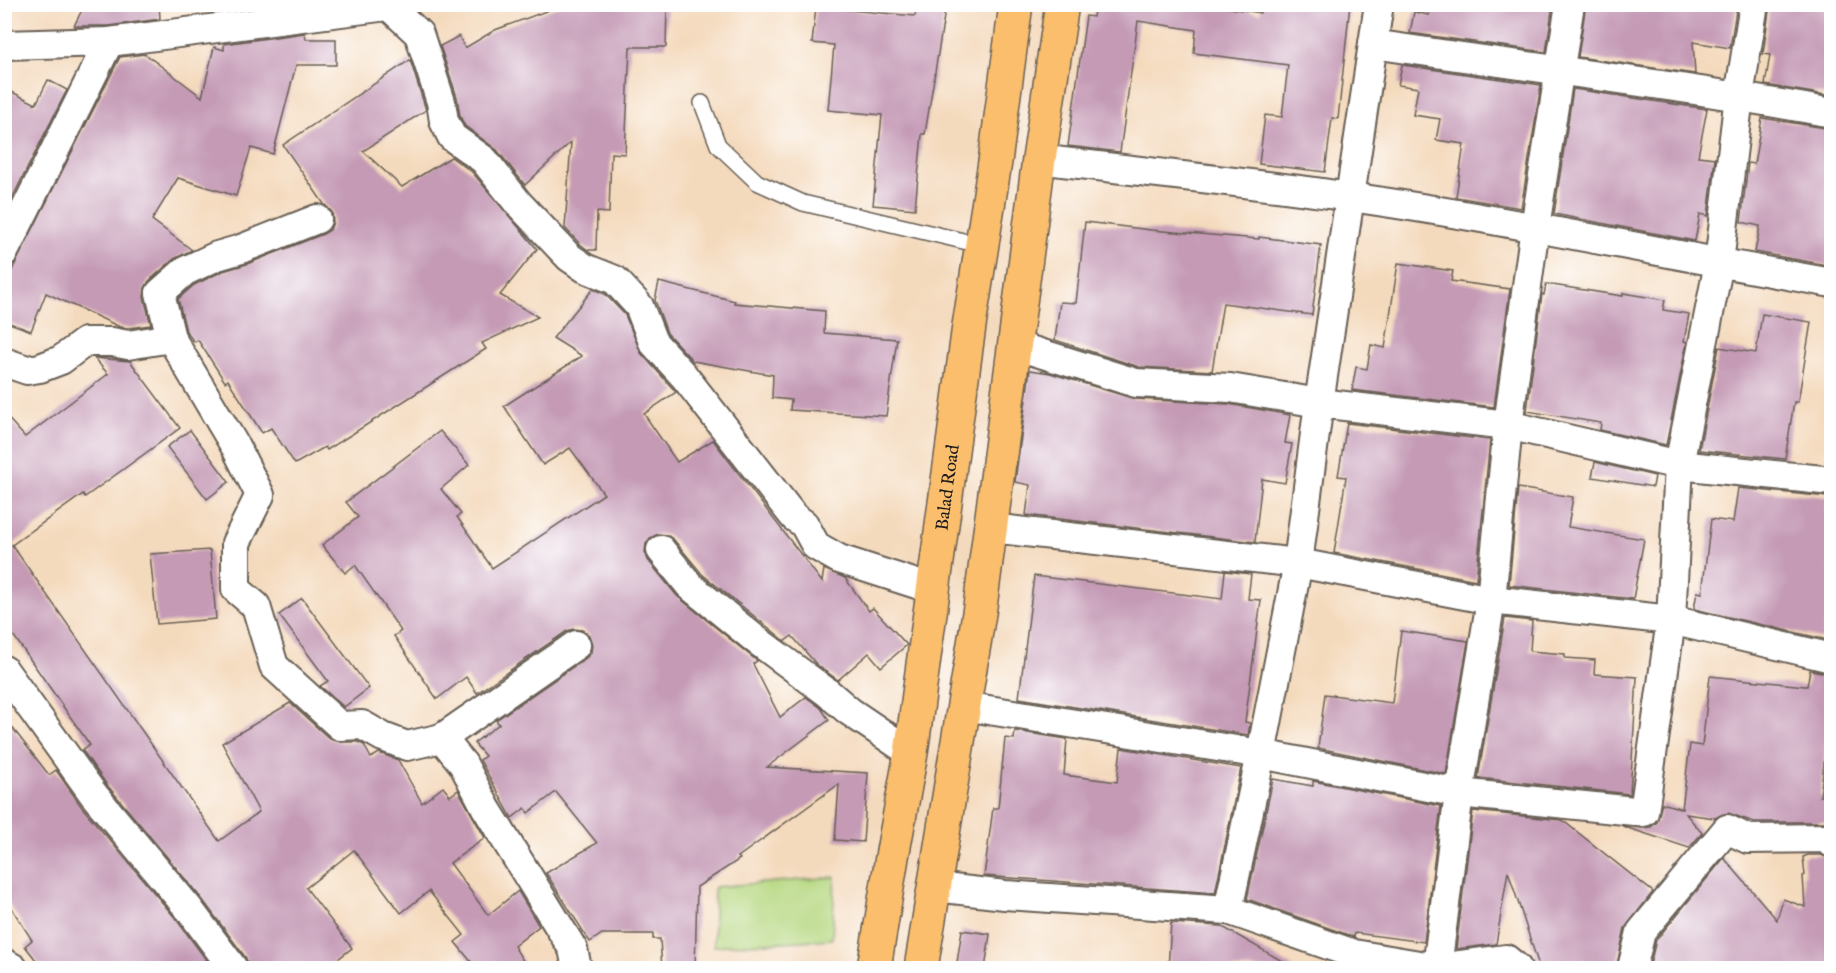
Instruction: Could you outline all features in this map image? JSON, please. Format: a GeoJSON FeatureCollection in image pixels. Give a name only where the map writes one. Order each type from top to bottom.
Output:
{"type":"FeatureCollection","features":[{"type":"Feature","properties":{"kind":"highway","name":"Balad Road"},"geometry":{"type":"LineString","coordinates":[[873,969],[911,753],[980,245],[995,162],[1016,4]]}},
{"type":"Feature","properties":{"kind":"highway"},"geometry":{"type":"LineString","coordinates":[[921,969],[991,528],[1039,159],[1062,4]]}},
{"type":"Feature","properties":{"kind":"street"},"geometry":{"type":"LineString","coordinates":[[1228,910],[1298,563],[1318,403],[1379,4]]}},
{"type":"Feature","properties":{"kind":"street"},"geometry":{"type":"LineString","coordinates":[[1437,969],[1459,793],[1491,600],[1508,425],[1535,227],[1570,4]]}},
{"type":"Feature","properties":{"kind":"street"},"geometry":{"type":"LineString","coordinates":[[964,706],[1261,754],[1459,793],[1644,812],[1671,620],[1679,465],[1719,263],[1739,96],[1754,4]]}},
{"type":"Feature","properties":{"kind":"street"},"geometry":{"type":"LineString","coordinates":[[4,45],[109,42],[397,6],[419,34],[441,102],[444,122],[452,137],[484,160],[518,202],[569,257],[585,268],[615,280],[639,306],[653,342],[684,376],[783,504],[794,517],[804,524],[816,546],[839,559],[932,589]]}},
{"type":"Feature","properties":{"kind":"street"},"geometry":{"type":"LineString","coordinates":[[4,252],[109,42]]}},
{"type":"Feature","properties":{"kind":"street"},"geometry":{"type":"LineString","coordinates":[[1373,44],[1739,96],[1832,113]]}},
{"type":"Feature","properties":{"kind":"street"},"geometry":{"type":"LineString","coordinates":[[1039,159],[1349,197],[1535,227],[1832,283]]}},
{"type":"Feature","properties":{"kind":"street"},"geometry":{"type":"LineString","coordinates":[[317,219],[217,256],[185,271],[160,293],[171,338],[235,446],[260,495],[236,543],[236,589],[256,606],[274,666],[340,726],[362,725],[383,737],[407,746],[442,738],[576,645]]}},
{"type":"Feature","properties":{"kind":"street"},"geometry":{"type":"LineString","coordinates":[[4,362],[27,370],[61,360],[85,342],[112,342],[128,345],[171,338]]}},
{"type":"Feature","properties":{"kind":"street"},"geometry":{"type":"LineString","coordinates":[[1014,345],[1136,383],[1230,388],[1318,403],[1508,425],[1679,465],[1832,480]]}},
{"type":"Feature","properties":{"kind":"street"},"geometry":{"type":"LineString","coordinates":[[991,528],[1298,563],[1491,600],[1671,620],[1832,658]]}},
{"type":"Feature","properties":{"kind":"street"},"geometry":{"type":"LineString","coordinates":[[661,550],[690,586],[754,639],[849,711],[911,753]]}},
{"type":"Feature","properties":{"kind":"street"},"geometry":{"type":"LineString","coordinates":[[4,670],[94,795],[189,909],[233,969]]}},
{"type":"Feature","properties":{"kind":"street"},"geometry":{"type":"LineString","coordinates":[[442,738],[463,764],[486,808],[573,949],[577,969]]}},
{"type":"Feature","properties":{"kind":"street"},"geometry":{"type":"LineString","coordinates":[[1632,969],[1641,932],[1727,829],[1748,839],[1829,838],[1832,843]]}},
{"type":"Feature","properties":{"kind":"street"},"geometry":{"type":"LineString","coordinates":[[935,887],[1005,895],[1228,910],[1354,954],[1437,969],[1506,959],[1517,969]]}},
{"type":"Feature","properties":{"kind":"street"},"geometry":{"type":"LineString","coordinates":[[4,963],[13,969]]}},
{"type":"Feature","properties":{"kind":"lane"},"geometry":{"type":"LineString","coordinates":[[702,103],[718,145],[757,182],[803,202],[980,245]]}},
{"type":"Feature","properties":{"kind":"green space"},"geometry":{"type":"Polygon","coordinates":[[[835,877],[832,939],[714,946],[714,887],[835,877]]]}},
{"type":"Feature","properties":{"kind":"building"},"geometry":{"type":"Polygon","coordinates":[[[85,4],[159,4],[160,19],[108,26],[74,26],[85,4]]]}},
{"type":"Feature","properties":{"kind":"building"},"geometry":{"type":"Polygon","coordinates":[[[565,4],[667,4],[666,47],[630,47],[625,154],[611,153],[609,213],[597,212],[596,250],[588,250],[565,228],[571,142],[525,185],[497,150],[465,126],[440,46],[459,36],[465,48],[495,30],[565,4]]]}},
{"type":"Feature","properties":{"kind":"building"},"geometry":{"type":"Polygon","coordinates":[[[917,4],[946,4],[925,134],[922,134],[915,209],[873,205],[882,115],[828,110],[834,45],[812,43],[816,7],[915,16],[917,4]]]}},
{"type":"Feature","properties":{"kind":"building"},"geometry":{"type":"Polygon","coordinates":[[[1095,4],[1206,4],[1260,13],[1261,4],[1350,4],[1338,119],[1332,118],[1325,172],[1259,164],[1265,115],[1282,117],[1288,65],[1194,53],[1196,30],[1138,21],[1120,152],[1068,146],[1086,16],[1093,17],[1095,4]]]}},
{"type":"Feature","properties":{"kind":"building"},"geometry":{"type":"Polygon","coordinates":[[[1430,4],[1553,4],[1546,52],[1410,33],[1414,12],[1429,15],[1430,4]]]}},
{"type":"Feature","properties":{"kind":"building"},"geometry":{"type":"Polygon","coordinates":[[[1586,4],[1737,4],[1730,48],[1693,42],[1695,74],[1578,57],[1586,4]]]}},
{"type":"Feature","properties":{"kind":"building"},"geometry":{"type":"Polygon","coordinates":[[[1770,4],[1832,4],[1832,96],[1765,85],[1770,55],[1763,54],[1770,4]]]}},
{"type":"Feature","properties":{"kind":"building"},"geometry":{"type":"Polygon","coordinates":[[[305,33],[306,39],[336,39],[336,65],[296,65],[273,154],[251,148],[236,196],[178,178],[152,220],[192,250],[174,259],[149,281],[145,288],[144,297],[151,325],[120,327],[46,293],[31,331],[4,321],[4,286],[120,57],[145,54],[202,97],[214,47],[224,50],[224,44],[305,33]]]}},
{"type":"Feature","properties":{"kind":"building"},"geometry":{"type":"Polygon","coordinates":[[[410,60],[426,110],[363,151],[402,187],[451,157],[472,172],[537,249],[500,295],[538,317],[482,343],[486,349],[327,450],[325,447],[295,464],[271,428],[262,433],[228,380],[225,382],[198,340],[194,342],[186,331],[178,299],[194,285],[223,271],[247,264],[330,230],[333,222],[332,212],[283,145],[410,60]]]}},
{"type":"Feature","properties":{"kind":"building"},"geometry":{"type":"Polygon","coordinates":[[[1402,65],[1541,85],[1521,208],[1456,197],[1464,144],[1436,140],[1440,119],[1413,115],[1418,88],[1398,85],[1402,65]]]}},
{"type":"Feature","properties":{"kind":"building"},"geometry":{"type":"Polygon","coordinates":[[[48,80],[67,90],[4,214],[4,88],[36,104],[48,80]]]}},
{"type":"Feature","properties":{"kind":"building"},"geometry":{"type":"Polygon","coordinates":[[[1573,89],[1707,109],[1698,156],[1715,158],[1708,216],[1700,214],[1695,241],[1554,214],[1573,89]]]}},
{"type":"Feature","properties":{"kind":"building"},"geometry":{"type":"Polygon","coordinates":[[[1762,118],[1832,129],[1832,266],[1755,252],[1760,226],[1741,222],[1748,163],[1754,164],[1762,118]]]}},
{"type":"Feature","properties":{"kind":"building"},"geometry":{"type":"Polygon","coordinates":[[[1085,222],[1151,230],[1259,239],[1259,237],[1321,245],[1312,315],[1223,303],[1212,371],[1139,367],[1055,340],[1060,302],[1076,303],[1085,222]]]}},
{"type":"Feature","properties":{"kind":"building"},"geometry":{"type":"Polygon","coordinates":[[[1398,263],[1453,271],[1451,281],[1510,289],[1494,407],[1352,390],[1356,367],[1367,369],[1371,345],[1385,348],[1398,263]]]}},
{"type":"Feature","properties":{"kind":"building"},"geometry":{"type":"Polygon","coordinates":[[[659,282],[735,301],[734,303],[825,311],[824,333],[897,339],[886,416],[790,410],[791,400],[772,398],[773,375],[693,361],[667,333],[655,300],[659,282]]]}},
{"type":"Feature","properties":{"kind":"building"},"geometry":{"type":"Polygon","coordinates":[[[1546,284],[1665,300],[1663,310],[1689,314],[1684,341],[1687,342],[1666,445],[1600,430],[1601,423],[1527,411],[1542,294],[1544,295],[1546,284]]]}},
{"type":"Feature","properties":{"kind":"building"},"geometry":{"type":"Polygon","coordinates":[[[593,289],[605,294],[625,315],[641,353],[676,392],[644,414],[677,462],[713,440],[822,582],[824,569],[845,578],[869,611],[873,608],[907,645],[881,667],[869,653],[838,680],[817,665],[792,636],[785,641],[702,574],[674,540],[667,535],[658,534],[650,538],[646,544],[645,552],[648,560],[677,596],[757,661],[753,664],[780,717],[806,697],[821,708],[829,720],[767,767],[868,773],[863,842],[835,840],[839,784],[738,857],[740,859],[697,887],[695,969],[662,969],[660,939],[653,939],[653,934],[602,934],[590,942],[546,873],[597,843],[556,792],[528,813],[525,808],[512,818],[480,760],[485,756],[474,743],[499,724],[496,720],[586,658],[591,653],[592,644],[589,635],[582,630],[567,631],[477,693],[466,677],[437,699],[394,636],[401,631],[355,565],[345,573],[322,545],[358,517],[346,502],[440,431],[469,465],[441,489],[461,514],[457,517],[492,568],[604,494],[570,448],[543,465],[504,406],[582,356],[553,338],[593,289]]]}},
{"type":"Feature","properties":{"kind":"building"},"geometry":{"type":"Polygon","coordinates":[[[1762,314],[1811,322],[1798,402],[1794,402],[1785,459],[1699,450],[1719,347],[1756,353],[1762,314]]]}},
{"type":"Feature","properties":{"kind":"building"},"geometry":{"type":"Polygon","coordinates":[[[94,358],[130,361],[180,428],[85,497],[83,494],[12,545],[219,841],[259,812],[222,743],[290,703],[330,739],[341,742],[358,742],[364,745],[371,758],[379,753],[398,760],[422,803],[443,787],[450,796],[458,790],[485,838],[450,863],[488,915],[518,891],[539,926],[514,946],[528,969],[477,969],[455,942],[464,935],[429,891],[401,913],[354,850],[306,888],[352,948],[325,969],[249,969],[246,958],[202,899],[107,785],[82,750],[90,745],[4,622],[4,414],[25,437],[108,374],[94,358]]]}},
{"type":"Feature","properties":{"kind":"building"},"geometry":{"type":"Polygon","coordinates":[[[1030,370],[1050,373],[1135,399],[1228,404],[1290,415],[1285,443],[1292,444],[1285,483],[1262,479],[1255,542],[1026,515],[1030,485],[1015,482],[1030,370]]]}},
{"type":"Feature","properties":{"kind":"building"},"geometry":{"type":"Polygon","coordinates":[[[1347,423],[1490,440],[1476,580],[1334,553],[1346,477],[1338,476],[1347,423]]]}},
{"type":"Feature","properties":{"kind":"building"},"geometry":{"type":"Polygon","coordinates":[[[190,430],[229,482],[207,499],[167,447],[190,430]]]}},
{"type":"Feature","properties":{"kind":"building"},"geometry":{"type":"Polygon","coordinates":[[[1595,462],[1655,476],[1653,487],[1592,477],[1595,462]]]}},
{"type":"Feature","properties":{"kind":"building"},"geometry":{"type":"Polygon","coordinates":[[[1518,488],[1573,497],[1568,527],[1644,539],[1633,599],[1509,585],[1518,488]]]}},
{"type":"Feature","properties":{"kind":"building"},"geometry":{"type":"Polygon","coordinates":[[[1738,488],[1828,497],[1826,512],[1832,512],[1832,641],[1694,609],[1697,592],[1702,593],[1711,519],[1733,522],[1738,488]]]}},
{"type":"Feature","properties":{"kind":"building"},"geometry":{"type":"Polygon","coordinates":[[[210,550],[216,619],[157,624],[150,554],[210,550]]]}},
{"type":"Feature","properties":{"kind":"building"},"geometry":{"type":"Polygon","coordinates":[[[1225,571],[1251,574],[1248,599],[1261,600],[1245,722],[1250,723],[1248,735],[1019,698],[1034,576],[1222,599],[1225,571]]]}},
{"type":"Feature","properties":{"kind":"building"},"geometry":{"type":"Polygon","coordinates":[[[302,598],[369,688],[344,707],[320,686],[328,681],[279,615],[302,598]]]}},
{"type":"Feature","properties":{"kind":"building"},"geometry":{"type":"Polygon","coordinates":[[[1505,618],[1532,621],[1530,651],[1565,654],[1565,658],[1595,660],[1594,674],[1637,677],[1630,794],[1478,778],[1505,618]]]}},
{"type":"Feature","properties":{"kind":"building"},"geometry":{"type":"Polygon","coordinates":[[[1401,631],[1468,641],[1446,774],[1318,748],[1325,694],[1392,703],[1401,631]]]}},
{"type":"Feature","properties":{"kind":"building"},"geometry":{"type":"Polygon","coordinates":[[[1810,670],[1832,674],[1832,698],[1820,796],[1832,797],[1832,822],[1754,822],[1728,813],[1715,818],[1686,814],[1702,833],[1689,848],[1622,826],[1651,827],[1657,822],[1662,803],[1682,809],[1690,744],[1702,746],[1710,676],[1807,686],[1810,670]]]}},
{"type":"Feature","properties":{"kind":"building"},"geometry":{"type":"Polygon","coordinates":[[[4,717],[49,775],[56,770],[81,806],[176,919],[213,969],[43,969],[25,946],[32,940],[4,896],[4,717]]]}},
{"type":"Feature","properties":{"kind":"building"},"geometry":{"type":"Polygon","coordinates":[[[1015,731],[1067,739],[1064,775],[1117,782],[1121,748],[1241,768],[1215,893],[984,876],[993,808],[998,808],[1005,738],[1014,739],[1015,731]]]}},
{"type":"Feature","properties":{"kind":"building"},"geometry":{"type":"Polygon","coordinates":[[[1273,779],[1313,786],[1313,781],[1441,806],[1424,942],[1355,933],[1354,937],[1247,899],[1273,779]]]}},
{"type":"Feature","properties":{"kind":"building"},"geometry":{"type":"Polygon","coordinates":[[[1473,811],[1562,820],[1653,892],[1625,928],[1616,969],[1540,969],[1508,871],[1496,944],[1456,949],[1473,811]]]}},
{"type":"Feature","properties":{"kind":"building"},"geometry":{"type":"Polygon","coordinates":[[[1821,855],[1832,859],[1832,969],[1649,969],[1656,940],[1724,858],[1777,920],[1783,899],[1805,907],[1803,857],[1821,855]]]}},
{"type":"Feature","properties":{"kind":"building"},"geometry":{"type":"Polygon","coordinates":[[[1171,923],[1221,926],[1296,969],[1168,969],[1171,923]]]}},
{"type":"Feature","properties":{"kind":"building"},"geometry":{"type":"Polygon","coordinates":[[[962,930],[990,934],[985,969],[956,969],[962,930]]]}}]}
